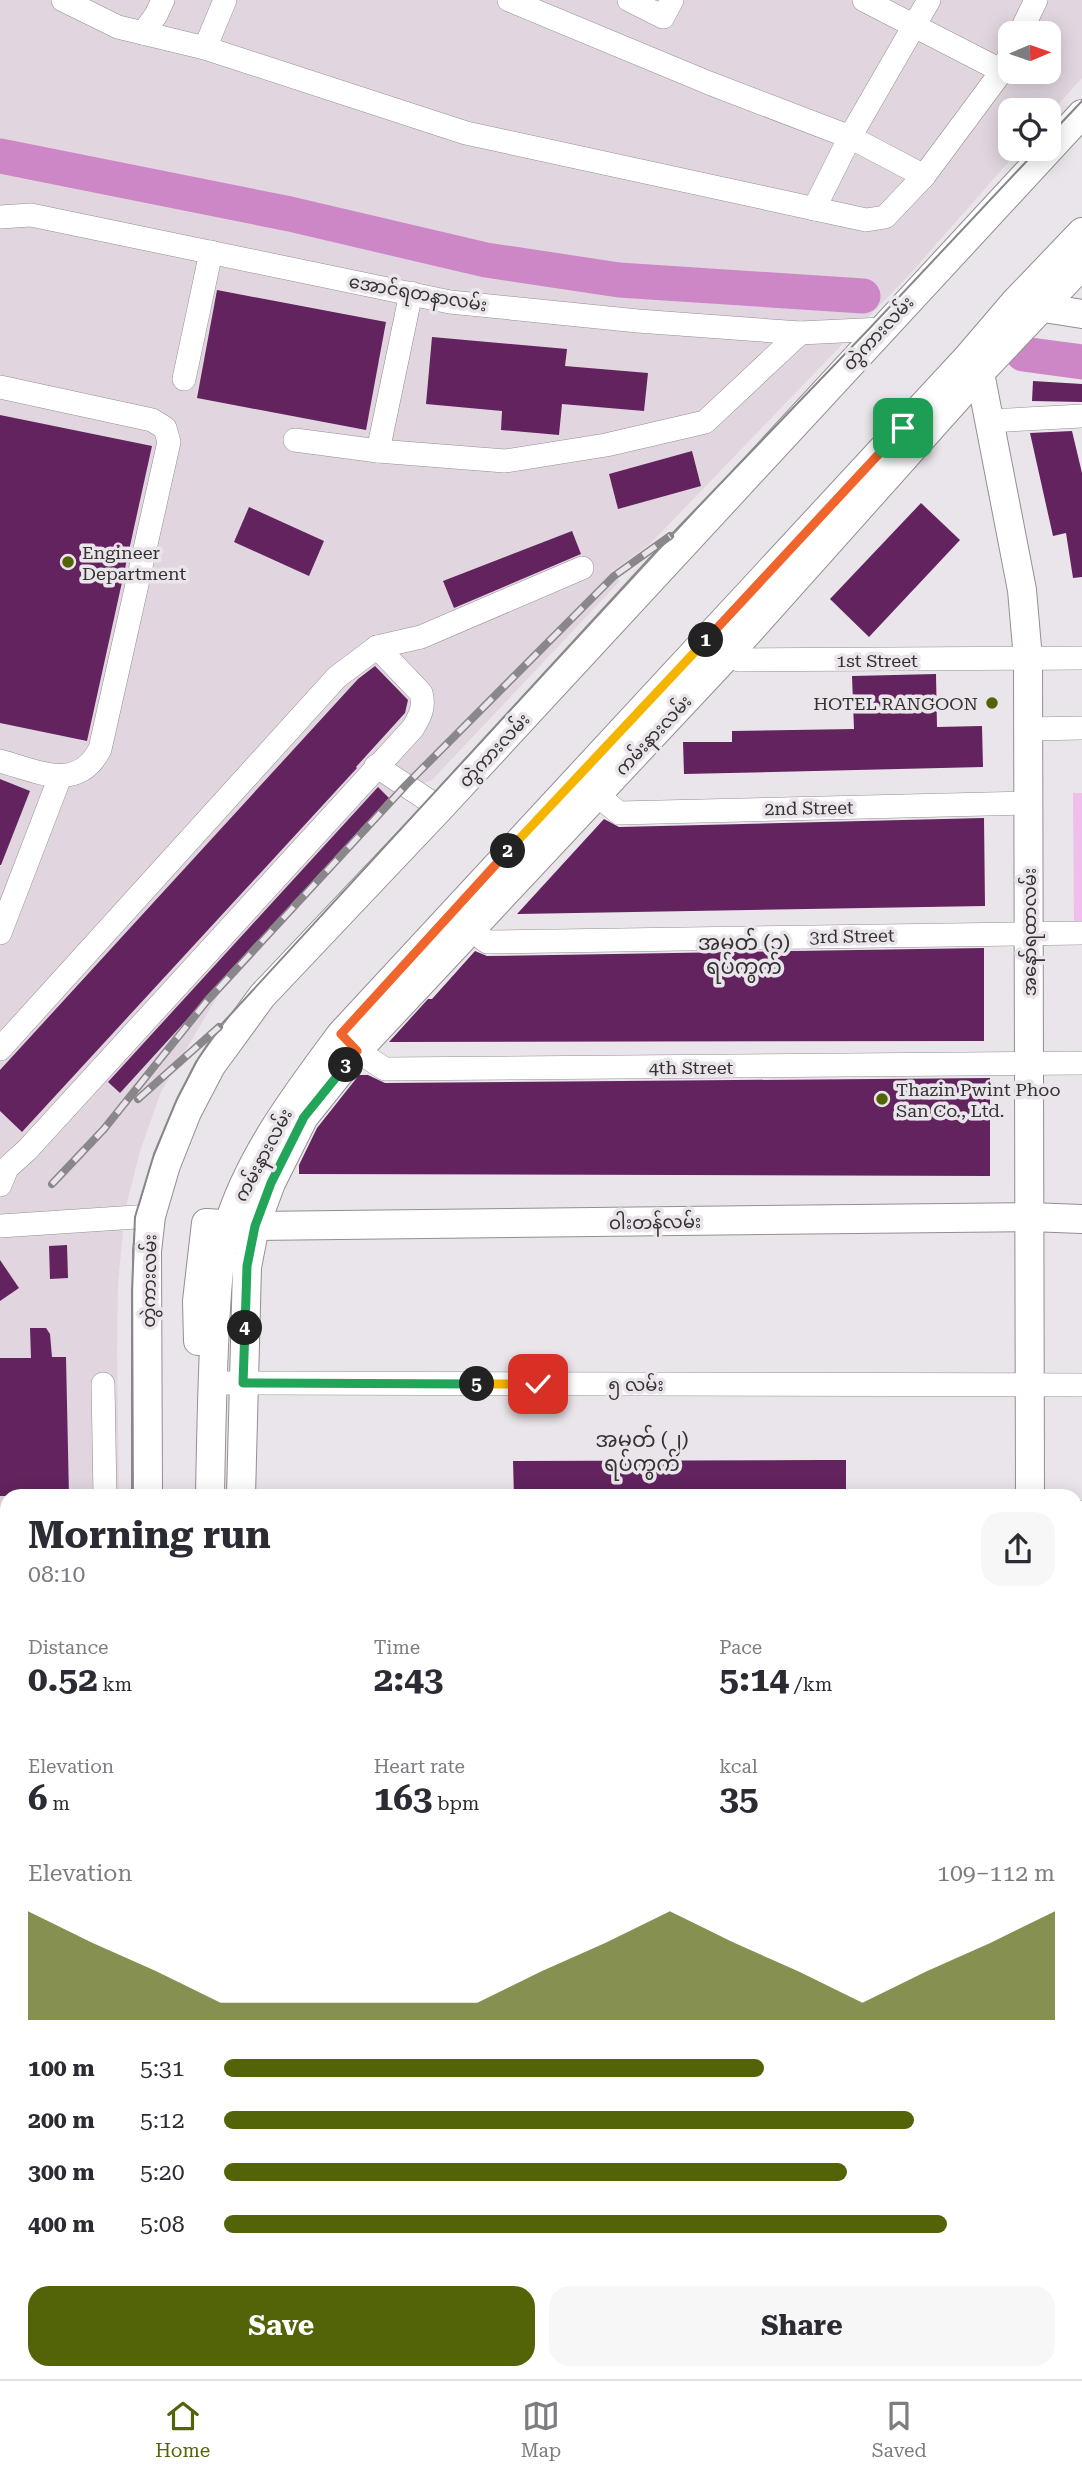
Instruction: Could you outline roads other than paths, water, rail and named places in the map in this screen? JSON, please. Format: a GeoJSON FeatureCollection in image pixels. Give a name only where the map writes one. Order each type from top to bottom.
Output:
{"type":"FeatureCollection","features":[{"type":"Feature","properties":{"kind":"main road","name":"တွဲကားလမ်း"},"geometry":{"type":"LineString","coordinates":[[148,1489],[147,1251],[151,1216],[166,1165],[187,1112],[211,1066],[262,996],[440,808],[1082,114]]}},
{"type":"Feature","properties":{"kind":"main road","name":"ကမ်းနားလမ်း"},"geometry":{"type":"LineString","coordinates":[[974,366],[1014,303],[1082,232]]}},
{"type":"Feature","properties":{"kind":"main road","name":"ကမ်းနားလမ်း"},"geometry":{"type":"LineString","coordinates":[[210,1489],[212,1383],[219,1269],[229,1225],[247,1179],[287,1107],[719,645],[974,366],[1044,308],[1082,265]]}},
{"type":"Feature","properties":{"kind":"main road"},"geometry":{"type":"LineString","coordinates":[[1014,303],[1082,314]]}},
{"type":"Feature","properties":{"kind":"main road","name":"အနော်ရထာလမ်း"},"geometry":{"type":"LineString","coordinates":[[974,366],[989,421],[1022,590],[1028,659],[1030,1489]]}},
{"type":"Feature","properties":{"kind":"main road","name":"ဝါးတန်လမ်း"},"geometry":{"type":"LineString","coordinates":[[229,1225],[1030,1217],[1082,1219]]}},
{"type":"Feature","properties":{"kind":"main road","name":"ကမ်းနားလမ်း"},"geometry":{"type":"LineString","coordinates":[[229,1225],[247,1266],[241,1489]]}},
{"type":"Feature","properties":{"kind":"main road"},"geometry":{"type":"LineString","coordinates":[[197,1489],[197,1301],[229,1225]]}},
{"type":"Feature","properties":{"kind":"street"},"geometry":{"type":"LineString","coordinates":[[62,0],[118,27],[205,48],[467,133],[866,220],[885,217],[924,176],[998,74]]}},
{"type":"Feature","properties":{"kind":"street"},"geometry":{"type":"LineString","coordinates":[[143,33],[163,0]]}},
{"type":"Feature","properties":{"kind":"street"},"geometry":{"type":"LineString","coordinates":[[205,48],[225,0]]}},
{"type":"Feature","properties":{"kind":"street"},"geometry":{"type":"LineString","coordinates":[[509,0],[709,83],[850,137],[924,176]]}},
{"type":"Feature","properties":{"kind":"street"},"geometry":{"type":"LineString","coordinates":[[629,0],[663,17],[672,0]]}},
{"type":"Feature","properties":{"kind":"street"},"geometry":{"type":"LineString","coordinates":[[864,0],[916,26],[998,60]]}},
{"type":"Feature","properties":{"kind":"street"},"geometry":{"type":"LineString","coordinates":[[814,209],[850,137],[929,0]]}},
{"type":"Feature","properties":{"kind":"street"},"geometry":{"type":"LineString","coordinates":[[1026,21],[1036,0]]}},
{"type":"Feature","properties":{"kind":"street","name":"အောင်ရတနာလမ်း"},"geometry":{"type":"LineString","coordinates":[[0,217],[31,215],[450,302],[638,321],[800,332],[882,329]]}},
{"type":"Feature","properties":{"kind":"street"},"geometry":{"type":"LineString","coordinates":[[184,379],[211,252]]}},
{"type":"Feature","properties":{"kind":"street"},"geometry":{"type":"LineString","coordinates":[[378,451],[411,293]]}},
{"type":"Feature","properties":{"kind":"street"},"geometry":{"type":"LineString","coordinates":[[295,440],[378,451],[506,461],[606,445],[705,422],[800,332]]}},
{"type":"Feature","properties":{"kind":"street"},"geometry":{"type":"LineString","coordinates":[[0,387],[152,420],[164,428],[169,442],[100,749],[94,762],[86,769],[60,778],[0,761]]}},
{"type":"Feature","properties":{"kind":"street"},"geometry":{"type":"LineString","coordinates":[[989,421],[1082,416]]}},
{"type":"Feature","properties":{"kind":"street"},"geometry":{"type":"LineString","coordinates":[[0,1049],[337,677],[377,648],[421,637],[582,568]]}},
{"type":"Feature","properties":{"kind":"street","name":"1st Street"},"geometry":{"type":"LineString","coordinates":[[719,645],[739,660],[1082,658]]}},
{"type":"Feature","properties":{"kind":"street"},"geometry":{"type":"LineString","coordinates":[[0,1185],[7,1168],[27,1150],[413,728],[422,713],[424,701],[421,692],[377,648]]}},
{"type":"Feature","properties":{"kind":"street"},"geometry":{"type":"LineString","coordinates":[[1028,729],[1082,728]]}},
{"type":"Feature","properties":{"kind":"street"},"geometry":{"type":"LineString","coordinates":[[376,766],[440,808]]}},
{"type":"Feature","properties":{"kind":"street"},"geometry":{"type":"LineString","coordinates":[[0,933],[60,778]]}},
{"type":"Feature","properties":{"kind":"street","name":"2nd Street"},"geometry":{"type":"LineString","coordinates":[[586,786],[619,813],[1028,803]]}},
{"type":"Feature","properties":{"kind":"street","name":"3rd Street"},"geometry":{"type":"LineString","coordinates":[[461,921],[487,942],[1082,933]]}},
{"type":"Feature","properties":{"kind":"street","name":"4th Street"},"geometry":{"type":"LineString","coordinates":[[349,1042],[385,1069],[1082,1063]]}},
{"type":"Feature","properties":{"kind":"street"},"geometry":{"type":"LineString","coordinates":[[0,1226],[151,1216]]}},
{"type":"Feature","properties":{"kind":"street","name":"၅ လမ်း"},"geometry":{"type":"LineString","coordinates":[[212,1383],[1082,1385]]}},
{"type":"Feature","properties":{"kind":"street"},"geometry":{"type":"LineString","coordinates":[[103,1384],[105,1489]]}},
{"type":"Feature","properties":{"kind":"waterway"},"geometry":{"type":"LineString","coordinates":[[0,156],[290,214],[486,260],[619,280],[863,296]]}},
{"type":"Feature","properties":{"kind":"waterway"},"geometry":{"type":"LineString","coordinates":[[1023,354],[1082,362]]}},
{"type":"Feature","properties":{"kind":"tram line"},"geometry":{"type":"LineString","coordinates":[[1061,123],[1082,101]]}},
{"type":"Feature","properties":{"kind":"tram line"},"geometry":{"type":"LineString","coordinates":[[132,1489],[132,1291],[135,1217],[154,1154],[177,1099],[196,1062],[219,1027],[670,536],[1027,161]]}},
{"type":"Feature","properties":{"kind":"railway"},"geometry":{"type":"LineString","coordinates":[[52,1184],[104,1129],[206,1002],[406,785],[614,576],[670,536]]}},
{"type":"Feature","properties":{"kind":"railway"},"geometry":{"type":"LineString","coordinates":[[138,1099],[219,1027]]}},
{"type":"Feature","properties":{"kind":"place","name":"Engineer Department"},"geometry":{"type":"Point","coordinates":[68,562]}},
{"type":"Feature","properties":{"kind":"place","name":"HOTEL RANGOON"},"geometry":{"type":"Point","coordinates":[992,703]}},
{"type":"Feature","properties":{"kind":"place","name":"Thazin Pwint Phoo San Co., Ltd."},"geometry":{"type":"Point","coordinates":[882,1099]}},
{"type":"Feature","properties":{"kind":"district","name":"အမှတ် (၁) ရပ်ကွက်"},"geometry":{"type":"Point","coordinates":[744,955]}},
{"type":"Feature","properties":{"kind":"district","name":"အမှတ် (၂) ရပ်ကွက်"},"geometry":{"type":"Point","coordinates":[642,1452]}}]}
